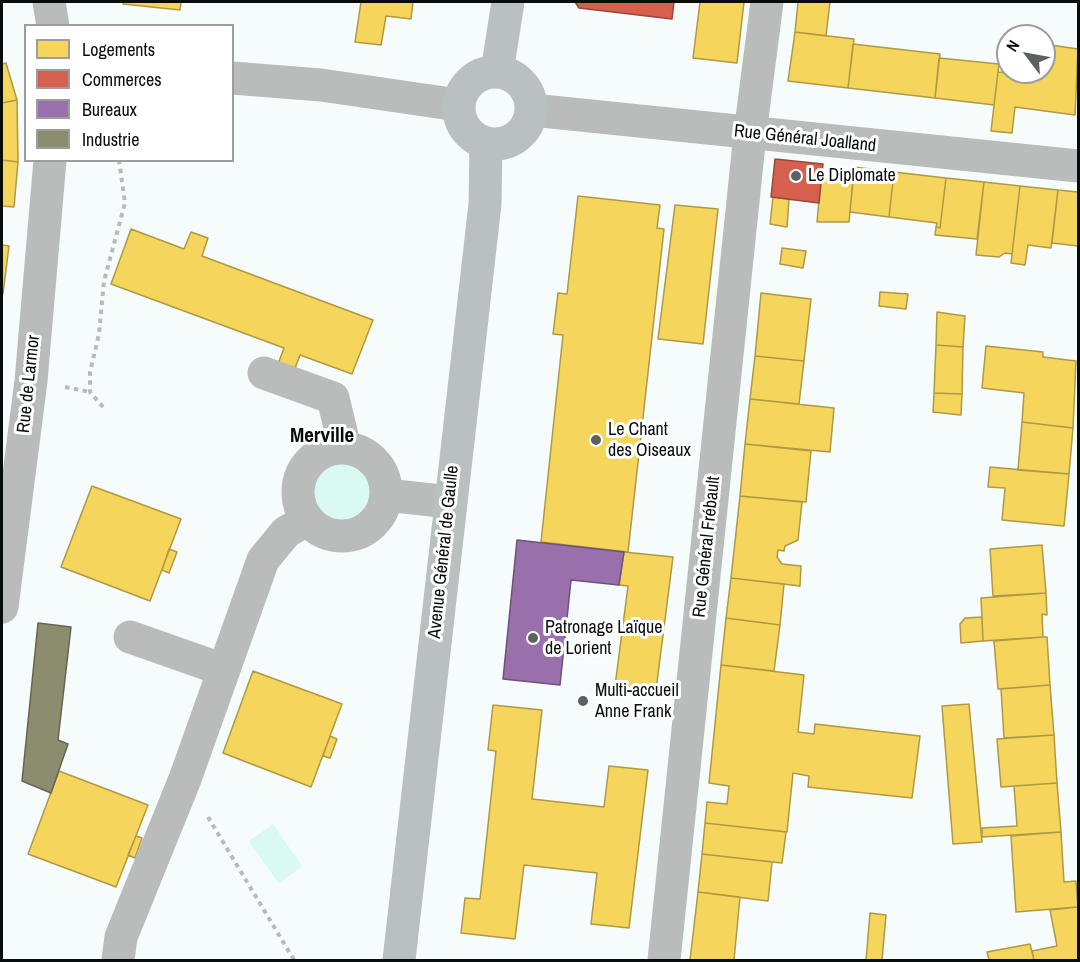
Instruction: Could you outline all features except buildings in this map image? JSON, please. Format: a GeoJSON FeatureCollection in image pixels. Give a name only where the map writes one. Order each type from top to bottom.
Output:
{"type":"FeatureCollection","features":[{"type":"Feature","properties":{"kind":"main road"},"geometry":{"type":"LineString","coordinates":[[497,72],[508,2]]}},
{"type":"Feature","properties":{"kind":"main road"},"geometry":{"type":"LineString","coordinates":[[497,72],[518,80],[531,99],[532,110],[530,121],[517,138],[497,145],[486,144],[468,134],[462,125],[458,105],[467,84],[486,73],[497,72]]}},
{"type":"Feature","properties":{"kind":"main road","name":"Avenue Général de Gaulle"},"geometry":{"type":"LineString","coordinates":[[399,960],[485,204],[486,144]]}},
{"type":"Feature","properties":{"kind":"street"},"geometry":{"type":"LineString","coordinates":[[49,2],[53,24]]}},
{"type":"Feature","properties":{"kind":"street","name":"Rue Général Frébault"},"geometry":{"type":"LineString","coordinates":[[664,960],[750,134],[767,2]]}},
{"type":"Feature","properties":{"kind":"street"},"geometry":{"type":"LineString","coordinates":[[234,78],[321,85],[458,105]]}},
{"type":"Feature","properties":{"kind":"street","name":"Rue Général Joalland"},"geometry":{"type":"LineString","coordinates":[[532,110],[1078,166]]}},
{"type":"Feature","properties":{"kind":"street","name":"Rue de Larmor"},"geometry":{"type":"LineString","coordinates":[[2,607],[31,381],[50,162]]}},
{"type":"Feature","properties":{"kind":"street"},"geometry":{"type":"LineString","coordinates":[[264,373],[333,398],[345,448]]}},
{"type":"Feature","properties":{"kind":"street"},"geometry":{"type":"LineString","coordinates":[[345,448],[358,450],[380,468],[386,495],[383,510],[374,523],[362,532],[347,536],[332,536],[318,530],[307,520],[300,506],[298,491],[300,476],[318,454],[331,449],[345,448]]}},
{"type":"Feature","properties":{"kind":"street"},"geometry":{"type":"LineString","coordinates":[[386,495],[450,502]]}},
{"type":"Feature","properties":{"kind":"street"},"geometry":{"type":"LineString","coordinates":[[118,960],[121,937],[185,779],[263,560],[286,532],[307,520]]}},
{"type":"Feature","properties":{"kind":"street"},"geometry":{"type":"LineString","coordinates":[[129,637],[224,670]]}},
{"type":"Feature","properties":{"kind":"path"},"geometry":{"type":"LineString","coordinates":[[90,392],[90,372],[99,334],[104,281],[125,203],[119,162]]}},
{"type":"Feature","properties":{"kind":"path"},"geometry":{"type":"LineString","coordinates":[[60,386],[90,392],[103,407]]}},
{"type":"Feature","properties":{"kind":"path"},"geometry":{"type":"LineString","coordinates":[[185,779],[294,960]]}},
{"type":"Feature","properties":{"kind":"green space"},"geometry":{"type":"Polygon","coordinates":[[[343,460],[355,463],[366,470],[373,481],[376,493],[373,505],[366,516],[355,523],[343,526],[331,523],[320,516],[313,505],[310,493],[313,481],[320,470],[331,463],[343,460]]]}},
{"type":"Feature","properties":{"kind":"green space"},"geometry":{"type":"Polygon","coordinates":[[[273,824],[302,866],[279,884],[249,841],[273,824]]]}},
{"type":"Feature","properties":{"kind":"place","name":"Le Diplomate"},"geometry":{"type":"Point","coordinates":[796,176]}},
{"type":"Feature","properties":{"kind":"place","name":"Le Chant des Oiseaux"},"geometry":{"type":"Point","coordinates":[596,440]}},
{"type":"Feature","properties":{"kind":"place","name":"Patronage Laïque de Lorient"},"geometry":{"type":"Point","coordinates":[533,638]}},
{"type":"Feature","properties":{"kind":"place","name":"Multi-accueil Anne Frank"},"geometry":{"type":"Point","coordinates":[583,701]}},
{"type":"Feature","properties":{"kind":"district","name":"Merville"},"geometry":{"type":"Point","coordinates":[322,436]}}]}
